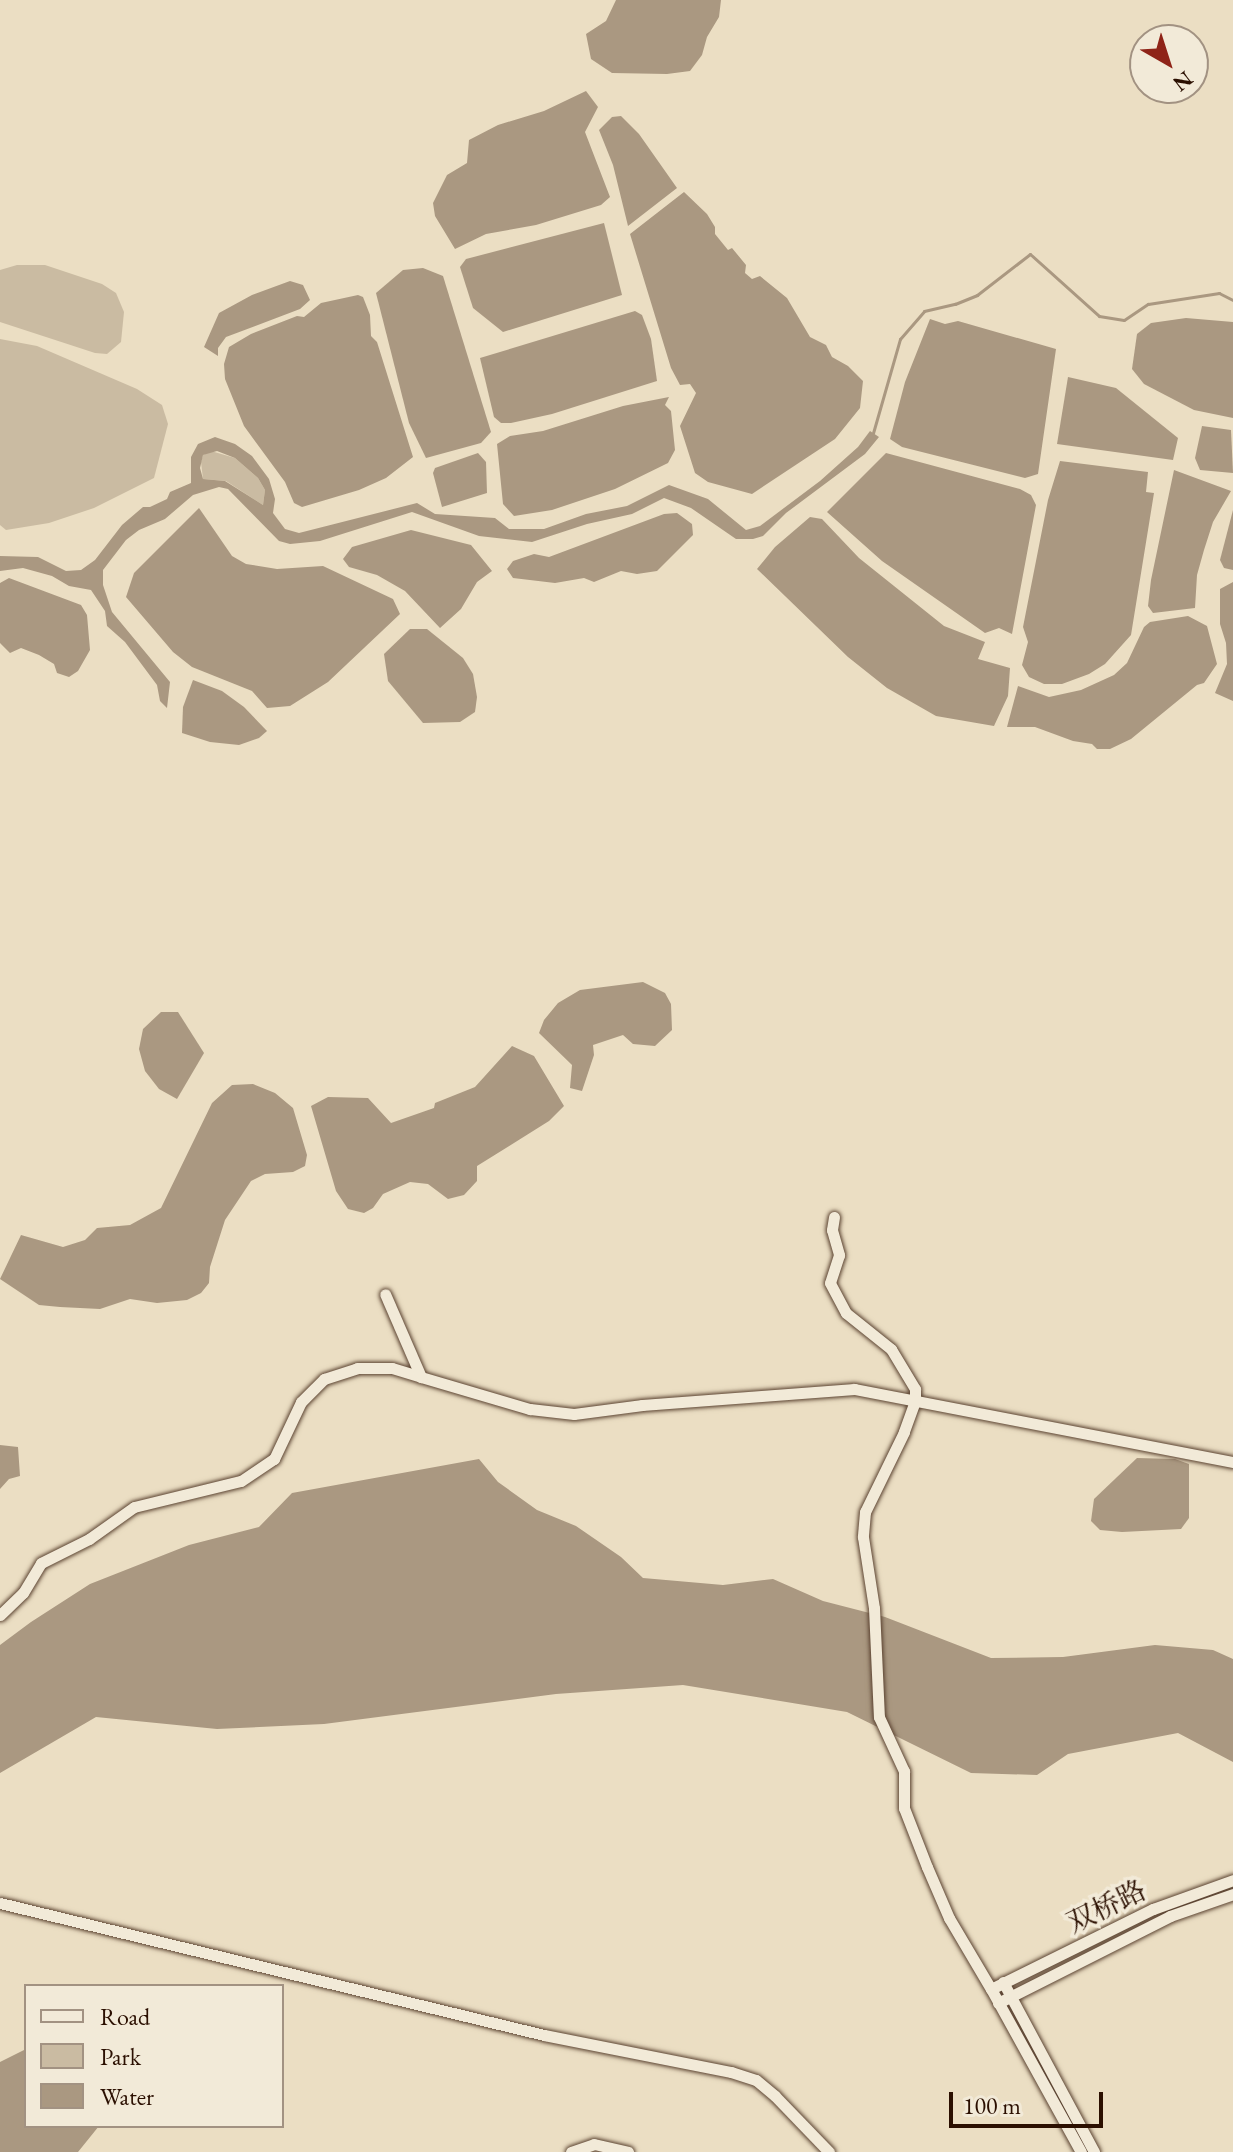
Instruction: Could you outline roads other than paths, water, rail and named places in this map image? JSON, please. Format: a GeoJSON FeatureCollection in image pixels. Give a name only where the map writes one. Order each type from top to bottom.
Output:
{"type":"FeatureCollection","features":[{"type":"Feature","properties":{"kind":"street"},"geometry":{"type":"LineString","coordinates":[[834,1217],[832,1230],[839,1255],[830,1283],[846,1313],[891,1349],[915,1389],[915,1401],[865,1512],[863,1537],[874,1608],[879,1717],[904,1771],[904,1808],[949,1918],[1081,2152]]}},
{"type":"Feature","properties":{"kind":"street"},"geometry":{"type":"LineString","coordinates":[[385,1294],[421,1377]]}},
{"type":"Feature","properties":{"kind":"street"},"geometry":{"type":"LineString","coordinates":[[0,1615],[23,1593],[41,1563],[89,1539],[134,1507],[241,1481],[274,1459],[301,1402],[324,1379],[357,1368],[392,1368],[530,1409],[574,1414],[657,1403],[854,1389],[1233,1462]]}},
{"type":"Feature","properties":{"kind":"street","name":"双桥路"},"geometry":{"type":"LineString","coordinates":[[991,1989],[1153,1909],[1233,1880]]}},
{"type":"Feature","properties":{"kind":"street"},"geometry":{"type":"LineString","coordinates":[[998,2003],[1170,1916],[1233,1894]]}},
{"type":"Feature","properties":{"kind":"street"},"geometry":{"type":"LineString","coordinates":[[0,1903],[530,2032],[731,2072],[756,2080],[829,2152]]}},
{"type":"Feature","properties":{"kind":"street"},"geometry":{"type":"LineString","coordinates":[[1003,1982],[1094,2152]]}},
{"type":"Feature","properties":{"kind":"street"},"geometry":{"type":"LineString","coordinates":[[571,2152],[594,2144],[628,2152]]}},
{"type":"Feature","properties":{"kind":"water"},"geometry":{"type":"Polygon","coordinates":[[[616,0],[721,0],[719,17],[707,37],[702,55],[690,71],[667,74],[612,73],[591,59],[586,34],[606,21],[616,0]]]}},
{"type":"Feature","properties":{"kind":"water"},"geometry":{"type":"Polygon","coordinates":[[[586,91],[598,107],[585,132],[610,197],[601,205],[536,225],[486,234],[455,249],[435,216],[433,203],[447,175],[467,163],[469,140],[498,125],[544,111],[586,91]]]}},
{"type":"Feature","properties":{"kind":"water"},"geometry":{"type":"Polygon","coordinates":[[[621,116],[639,134],[677,188],[628,226],[613,165],[599,130],[612,117],[621,116]]]}},
{"type":"Feature","properties":{"kind":"water"},"geometry":{"type":"Polygon","coordinates":[[[684,192],[707,214],[715,227],[715,234],[728,250],[732,248],[746,265],[745,273],[752,279],[760,276],[787,298],[810,337],[826,345],[832,357],[848,366],[863,381],[860,408],[835,439],[752,494],[708,482],[695,473],[680,426],[696,393],[690,384],[680,385],[671,368],[630,234],[684,192]]]}},
{"type":"Feature","properties":{"kind":"water"},"geometry":{"type":"Polygon","coordinates":[[[604,223],[622,295],[503,332],[473,308],[460,267],[466,259],[604,223]]]}},
{"type":"Feature","properties":{"kind":"water"},"geometry":{"type":"Polygon","coordinates":[[[423,268],[443,276],[491,432],[481,443],[426,458],[409,423],[376,293],[403,270],[423,268]]]}},
{"type":"Feature","properties":{"kind":"water"},"geometry":{"type":"Polygon","coordinates":[[[290,281],[303,285],[310,300],[300,309],[226,337],[218,348],[218,356],[204,347],[219,313],[252,295],[290,281]]]}},
{"type":"Feature","properties":{"kind":"water"},"geometry":{"type":"Polygon","coordinates":[[[358,295],[363,297],[370,315],[371,336],[377,342],[413,457],[386,478],[359,490],[302,507],[294,503],[285,482],[244,426],[225,379],[224,364],[229,347],[251,334],[297,316],[304,317],[321,303],[358,295]]]}},
{"type":"Feature","properties":{"kind":"water"},"geometry":{"type":"Polygon","coordinates":[[[635,311],[642,315],[651,339],[657,381],[552,414],[511,423],[501,423],[494,417],[480,358],[635,311]]]}},
{"type":"Feature","properties":{"kind":"water"},"geometry":{"type":"Polygon","coordinates":[[[1186,318],[1233,322],[1233,418],[1194,410],[1144,384],[1132,369],[1137,334],[1151,323],[1186,318]]]}},
{"type":"Feature","properties":{"kind":"water"},"geometry":{"type":"Polygon","coordinates":[[[930,319],[945,324],[958,321],[1056,349],[1038,474],[1025,478],[902,447],[890,439],[905,382],[930,319]]]}},
{"type":"Feature","properties":{"kind":"water"},"geometry":{"type":"Polygon","coordinates":[[[1068,377],[1116,388],[1178,438],[1173,460],[1057,444],[1068,377]]]}},
{"type":"Feature","properties":{"kind":"water"},"geometry":{"type":"Polygon","coordinates":[[[669,397],[665,405],[671,411],[675,450],[668,463],[615,489],[552,510],[514,516],[503,504],[497,444],[510,436],[543,431],[623,406],[669,397]]]}},
{"type":"Feature","properties":{"kind":"water"},"geometry":{"type":"Polygon","coordinates":[[[1202,426],[1231,430],[1233,473],[1200,470],[1195,458],[1202,426]]]}},
{"type":"Feature","properties":{"kind":"water"},"geometry":{"type":"Polygon","coordinates":[[[870,431],[879,437],[865,454],[786,513],[763,536],[753,539],[736,539],[691,508],[664,498],[632,514],[587,524],[532,542],[479,536],[412,512],[320,541],[290,544],[279,541],[228,489],[219,487],[193,495],[165,519],[139,530],[126,540],[103,570],[103,585],[112,612],[170,682],[167,708],[160,701],[157,685],[125,642],[107,626],[105,611],[91,590],[69,586],[52,576],[23,568],[0,571],[0,556],[38,557],[66,571],[81,570],[95,560],[122,525],[143,507],[167,499],[170,492],[191,483],[191,457],[198,444],[215,437],[235,444],[252,456],[269,479],[275,499],[273,513],[285,529],[299,533],[417,503],[435,514],[495,518],[509,529],[544,529],[586,514],[627,506],[669,485],[708,499],[746,530],[760,526],[820,481],[858,447],[870,431]],[[217,451],[203,455],[200,468],[203,479],[225,481],[263,505],[265,490],[258,478],[235,458],[217,451]]]}},
{"type":"Feature","properties":{"kind":"water"},"geometry":{"type":"Polygon","coordinates":[[[478,453],[486,462],[487,493],[442,507],[433,473],[435,468],[478,453]]]}},
{"type":"Feature","properties":{"kind":"water"},"geometry":{"type":"Polygon","coordinates":[[[886,453],[1020,489],[1031,495],[1036,505],[1012,634],[999,628],[985,633],[882,561],[827,512],[886,453]]]}},
{"type":"Feature","properties":{"kind":"water"},"geometry":{"type":"Polygon","coordinates":[[[1060,461],[1148,472],[1146,492],[1154,493],[1131,635],[1105,664],[1089,674],[1062,684],[1044,684],[1029,677],[1022,665],[1028,642],[1023,627],[1048,500],[1060,461]]]}},
{"type":"Feature","properties":{"kind":"water"},"geometry":{"type":"Polygon","coordinates":[[[1174,470],[1231,491],[1213,522],[1204,550],[1197,575],[1195,608],[1153,613],[1148,606],[1151,580],[1174,470]]]}},
{"type":"Feature","properties":{"kind":"water"},"geometry":{"type":"Polygon","coordinates":[[[199,508],[232,556],[246,564],[277,569],[323,566],[393,599],[400,614],[328,682],[290,706],[267,708],[252,691],[192,667],[173,652],[126,597],[134,573],[199,508]]]}},
{"type":"Feature","properties":{"kind":"water"},"geometry":{"type":"Polygon","coordinates":[[[1233,510],[1233,570],[1224,568],[1220,560],[1233,510]]]}},
{"type":"Feature","properties":{"kind":"water"},"geometry":{"type":"Polygon","coordinates":[[[677,513],[692,524],[693,535],[657,571],[637,574],[621,571],[594,582],[584,578],[555,583],[513,578],[507,569],[513,561],[534,554],[549,557],[664,514],[677,513]]]}},
{"type":"Feature","properties":{"kind":"water"},"geometry":{"type":"Polygon","coordinates":[[[810,517],[822,519],[859,558],[944,626],[985,642],[978,659],[1010,668],[1008,696],[994,726],[936,716],[887,688],[848,657],[757,569],[775,547],[810,517]]]}},
{"type":"Feature","properties":{"kind":"water"},"geometry":{"type":"Polygon","coordinates":[[[411,530],[471,545],[492,571],[477,582],[461,609],[440,628],[405,591],[377,575],[349,567],[343,559],[352,547],[411,530]]]}},
{"type":"Feature","properties":{"kind":"water"},"geometry":{"type":"Polygon","coordinates":[[[9,578],[81,605],[87,615],[90,650],[78,671],[69,677],[57,673],[54,664],[39,655],[21,648],[10,653],[0,643],[0,583],[9,578]]]}},
{"type":"Feature","properties":{"kind":"water"},"geometry":{"type":"Polygon","coordinates":[[[1233,582],[1233,701],[1215,693],[1227,664],[1226,643],[1220,624],[1220,589],[1233,582]]]}},
{"type":"Feature","properties":{"kind":"water"},"geometry":{"type":"Polygon","coordinates":[[[1188,616],[1207,626],[1217,664],[1204,683],[1197,685],[1131,739],[1110,749],[1097,749],[1092,744],[1073,741],[1035,727],[1007,727],[1018,686],[1049,697],[1081,690],[1114,675],[1127,663],[1144,627],[1150,622],[1188,616]]]}},
{"type":"Feature","properties":{"kind":"water"},"geometry":{"type":"Polygon","coordinates":[[[410,629],[427,629],[463,658],[473,674],[477,697],[475,712],[460,722],[423,723],[388,681],[384,654],[410,629]]]}},
{"type":"Feature","properties":{"kind":"water"},"geometry":{"type":"Polygon","coordinates":[[[193,680],[222,691],[244,707],[267,731],[259,738],[239,745],[210,742],[182,733],[183,707],[193,680]]]}},
{"type":"Feature","properties":{"kind":"water"},"geometry":{"type":"Polygon","coordinates":[[[643,982],[665,993],[671,1004],[672,1030],[655,1046],[633,1044],[623,1035],[593,1045],[594,1055],[582,1091],[570,1088],[572,1065],[539,1033],[544,1020],[558,1003],[580,990],[643,982]]]}},
{"type":"Feature","properties":{"kind":"water"},"geometry":{"type":"Polygon","coordinates":[[[161,1012],[178,1012],[204,1053],[177,1099],[159,1089],[145,1071],[139,1049],[143,1029],[161,1012]]]}},
{"type":"Feature","properties":{"kind":"water"},"geometry":{"type":"Polygon","coordinates":[[[512,1046],[534,1056],[564,1106],[549,1121],[477,1166],[477,1181],[464,1195],[448,1199],[428,1184],[410,1182],[383,1194],[373,1208],[364,1213],[348,1209],[336,1191],[311,1106],[328,1097],[368,1098],[391,1123],[434,1108],[435,1103],[475,1087],[512,1046]]]}},
{"type":"Feature","properties":{"kind":"water"},"geometry":{"type":"Polygon","coordinates":[[[253,1084],[275,1093],[293,1108],[307,1155],[305,1166],[293,1172],[265,1174],[251,1181],[225,1220],[210,1267],[209,1283],[201,1293],[187,1300],[157,1303],[130,1299],[100,1309],[60,1307],[39,1305],[0,1279],[21,1235],[63,1247],[85,1240],[97,1228],[130,1225],[161,1208],[212,1103],[232,1085],[253,1084]]]}},
{"type":"Feature","properties":{"kind":"water"},"geometry":{"type":"Polygon","coordinates":[[[0,1445],[18,1447],[20,1476],[9,1479],[0,1489],[0,1445]]]}},
{"type":"Feature","properties":{"kind":"water"},"geometry":{"type":"Polygon","coordinates":[[[1137,1458],[1175,1459],[1189,1464],[1189,1518],[1181,1529],[1122,1532],[1100,1530],[1091,1521],[1094,1499],[1137,1458]]]}},
{"type":"Feature","properties":{"kind":"water"},"geometry":{"type":"Polygon","coordinates":[[[479,1459],[498,1482],[537,1510],[576,1526],[621,1557],[643,1578],[723,1585],[773,1579],[823,1601],[885,1617],[991,1658],[1063,1657],[1155,1645],[1213,1650],[1233,1659],[1233,1762],[1178,1733],[1068,1754],[1037,1775],[971,1773],[847,1712],[683,1685],[556,1694],[324,1724],[217,1729],[96,1717],[0,1773],[0,1645],[31,1622],[90,1584],[189,1545],[259,1527],[292,1493],[479,1459]]]}},
{"type":"Feature","properties":{"kind":"water"},"geometry":{"type":"Polygon","coordinates":[[[24,2050],[24,2128],[97,2128],[78,2152],[0,2152],[0,2062],[24,2050]]]}},
{"type":"Feature","properties":{"kind":"waterway"},"geometry":{"type":"LineString","coordinates":[[873,433],[900,339],[924,311],[977,295],[1030,254],[1099,316],[1124,320],[1148,304],[1219,293],[1233,300]]}}]}
